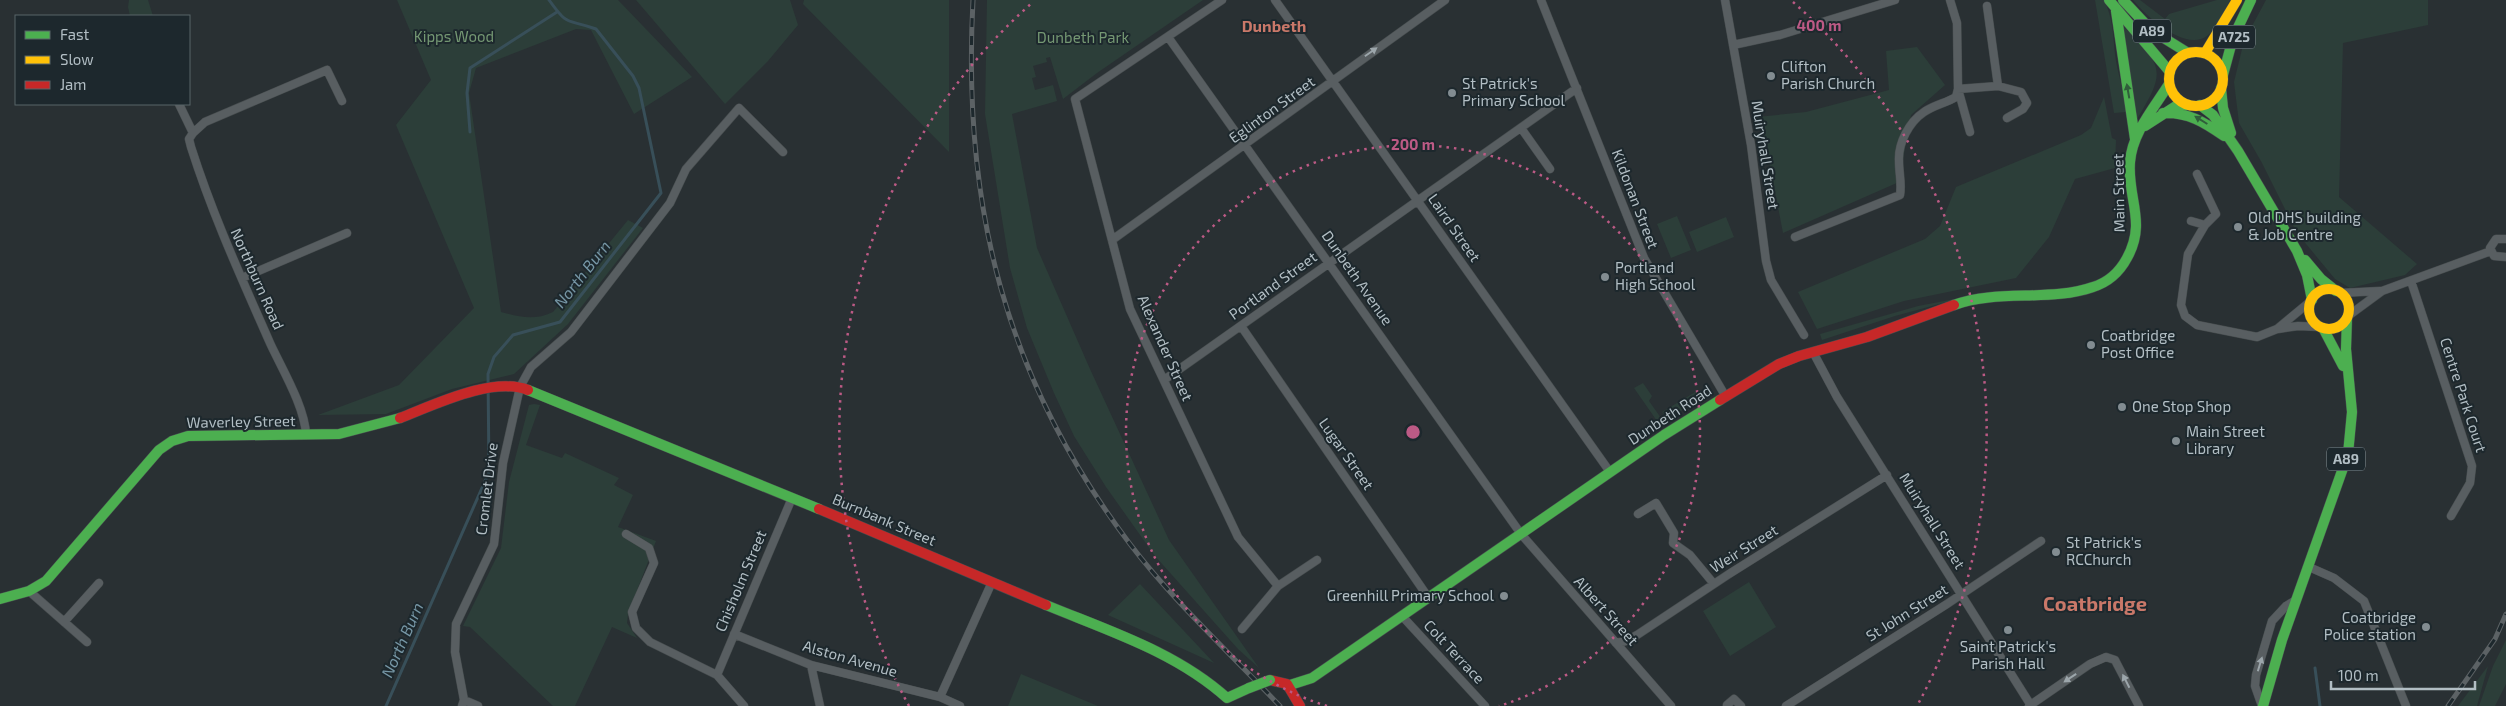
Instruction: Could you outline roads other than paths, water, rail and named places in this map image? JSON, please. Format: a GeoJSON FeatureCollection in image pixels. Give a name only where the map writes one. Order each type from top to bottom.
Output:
{"type":"FeatureCollection","features":[{"type":"Feature","properties":{"kind":"main road","name":"A89"},"geometry":{"type":"LineString","coordinates":[[2108,0],[2116,11],[2154,48],[2170,72],[2176,60],[2188,53]]}},
{"type":"Feature","properties":{"kind":"main road","name":"A89"},"geometry":{"type":"LineString","coordinates":[[2123,0],[2151,30],[2188,53],[2205,54],[2216,61],[2222,81],[2221,98],[2225,117],[2236,147]]}},
{"type":"Feature","properties":{"kind":"main road","name":"A725"},"geometry":{"type":"LineString","coordinates":[[2205,54],[2237,0]]}},
{"type":"Feature","properties":{"kind":"main road","name":"A725"},"geometry":{"type":"LineString","coordinates":[[2222,81],[2233,38],[2251,0]]}},
{"type":"Feature","properties":{"kind":"main road"},"geometry":{"type":"LineString","coordinates":[[2116,11],[2137,136]]}},
{"type":"Feature","properties":{"kind":"main road"},"geometry":{"type":"LineString","coordinates":[[2170,72],[2169,84],[2175,96],[2188,105]]}},
{"type":"Feature","properties":{"kind":"main road"},"geometry":{"type":"LineString","coordinates":[[2137,136],[2163,113],[2176,106],[2200,106],[2216,97],[2222,81]]}},
{"type":"Feature","properties":{"kind":"main road","name":"Main Street"},"geometry":{"type":"LineString","coordinates":[[2112,278],[2121,269],[2135,241],[2137,230],[2130,162],[2137,136],[2169,84]]}},
{"type":"Feature","properties":{"kind":"main road","name":"A89"},"geometry":{"type":"LineString","coordinates":[[2200,106],[2213,115],[2236,147],[2297,251],[2307,275],[2312,300],[2310,305],[2312,318],[2322,328],[2336,348],[2348,377]]}},
{"type":"Feature","properties":{"kind":"main road"},"geometry":{"type":"LineString","coordinates":[[2163,113],[2185,112],[2194,116],[2236,147]]}},
{"type":"Feature","properties":{"kind":"main road","name":"A89"},"geometry":{"type":"LineString","coordinates":[[2262,706],[2350,445],[2353,417],[2345,348],[2348,302],[2321,279],[2297,251]]}},
{"type":"Feature","properties":{"kind":"main road","name":"Dunbeth Road"},"geometry":{"type":"LineString","coordinates":[[1290,685],[1312,678],[1664,434],[1779,364],[1867,337],[1967,302],[2087,289],[2112,278]]}},
{"type":"Feature","properties":{"kind":"main road"},"geometry":{"type":"LineString","coordinates":[[2312,300],[2322,291],[2338,292]]}},
{"type":"Feature","properties":{"kind":"main road"},"geometry":{"type":"LineString","coordinates":[[2322,328],[2334,329],[2340,326],[2347,317]]}},
{"type":"Feature","properties":{"kind":"main road","name":"Waverley Street"},"geometry":{"type":"LineString","coordinates":[[0,599],[29,591],[46,581],[159,450],[172,441],[188,436],[339,434],[395,420],[442,401],[488,388],[520,388]]}},
{"type":"Feature","properties":{"kind":"main road","name":"Burnbank Street"},"geometry":{"type":"LineString","coordinates":[[520,388],[792,498],[1167,655],[1207,680],[1227,703]]}},
{"type":"Feature","properties":{"kind":"main road"},"geometry":{"type":"LineString","coordinates":[[1227,703],[1249,688],[1270,680],[1281,680],[1290,685],[1300,706]]}},
{"type":"Feature","properties":{"kind":"street"},"geometry":{"type":"LineString","coordinates":[[1168,38],[1222,0]]}},
{"type":"Feature","properties":{"kind":"street","name":"Laird Street"},"geometry":{"type":"LineString","coordinates":[[1275,0],[1610,472]]}},
{"type":"Feature","properties":{"kind":"street","name":"Eglinton Street"},"geometry":{"type":"LineString","coordinates":[[1112,240],[1334,82],[1338,76],[1445,0]]}},
{"type":"Feature","properties":{"kind":"street","name":"Kildonan Street"},"geometry":{"type":"LineString","coordinates":[[1541,0],[1644,258],[1726,397]]}},
{"type":"Feature","properties":{"kind":"street","name":"Muiryhall Street"},"geometry":{"type":"LineString","coordinates":[[1725,0],[1751,145],[1766,261],[1771,280],[1804,335]]}},
{"type":"Feature","properties":{"kind":"street"},"geometry":{"type":"LineString","coordinates":[[1733,45],[1780,35],[1878,3],[1895,0]]}},
{"type":"Feature","properties":{"kind":"street"},"geometry":{"type":"LineString","coordinates":[[1950,0],[1957,23],[1958,89],[1970,132]]}},
{"type":"Feature","properties":{"kind":"street"},"geometry":{"type":"LineString","coordinates":[[1987,6],[1998,86]]}},
{"type":"Feature","properties":{"kind":"street","name":"Alexander Street"},"geometry":{"type":"LineString","coordinates":[[1168,38],[1075,99],[1130,309],[1238,537],[1278,586]]}},
{"type":"Feature","properties":{"kind":"street","name":"Dunbeth Avenue"},"geometry":{"type":"LineString","coordinates":[[1168,38],[1246,145],[1521,534]]}},
{"type":"Feature","properties":{"kind":"street"},"geometry":{"type":"LineString","coordinates":[[192,133],[205,122],[327,70],[342,101]]}},
{"type":"Feature","properties":{"kind":"street"},"geometry":{"type":"LineString","coordinates":[[1958,89],[1998,86],[2021,92],[2027,103],[2023,109],[2007,118]]}},
{"type":"Feature","properties":{"kind":"street","name":"Portland Street"},"geometry":{"type":"LineString","coordinates":[[1164,380],[1419,202],[1577,88]]}},
{"type":"Feature","properties":{"kind":"street"},"geometry":{"type":"LineString","coordinates":[[1795,237],[1900,195],[1902,184],[1899,175],[1898,158],[1902,140],[1911,124],[1924,112],[1956,97],[1958,89]]}},
{"type":"Feature","properties":{"kind":"street","name":"Northburn Road"},"geometry":{"type":"LineString","coordinates":[[179,105],[192,133],[190,148],[222,237],[242,278],[305,424],[306,435]]}},
{"type":"Feature","properties":{"kind":"street","name":"Cromlet Drive"},"geometry":{"type":"LineString","coordinates":[[463,703],[455,652],[456,624],[494,544],[503,463],[520,388],[531,367],[570,332],[670,203],[686,169],[739,108],[783,152]]}},
{"type":"Feature","properties":{"kind":"street"},"geometry":{"type":"LineString","coordinates":[[1521,128],[1550,169]]}},
{"type":"Feature","properties":{"kind":"street"},"geometry":{"type":"LineString","coordinates":[[2197,174],[2216,214],[2205,225],[2188,254],[2181,305],[2185,316],[2197,325],[2251,337],[2263,336],[2277,329],[2312,300]]}},
{"type":"Feature","properties":{"kind":"street"},"geometry":{"type":"LineString","coordinates":[[2190,221],[2205,225]]}},
{"type":"Feature","properties":{"kind":"street"},"geometry":{"type":"LineString","coordinates":[[242,278],[347,233]]}},
{"type":"Feature","properties":{"kind":"street"},"geometry":{"type":"LineString","coordinates":[[2491,251],[2494,241],[2500,238],[2506,239]]}},
{"type":"Feature","properties":{"kind":"street"},"geometry":{"type":"LineString","coordinates":[[2491,251],[2498,258],[2506,257]]}},
{"type":"Feature","properties":{"kind":"street"},"geometry":{"type":"LineString","coordinates":[[2347,317],[2382,291],[2491,251]]}},
{"type":"Feature","properties":{"kind":"street","name":"Centre Park Court"},"geometry":{"type":"LineString","coordinates":[[2411,281],[2472,466],[2470,483],[2451,516]]}},
{"type":"Feature","properties":{"kind":"street"},"geometry":{"type":"LineString","coordinates":[[2338,292],[2382,291]]}},
{"type":"Feature","properties":{"kind":"street","name":"Lugar Street"},"geometry":{"type":"LineString","coordinates":[[1241,326],[1428,597]]}},
{"type":"Feature","properties":{"kind":"street"},"geometry":{"type":"LineString","coordinates":[[2277,329],[2298,326],[2322,328]]}},
{"type":"Feature","properties":{"kind":"street","name":"Muiryhall Street"},"geometry":{"type":"LineString","coordinates":[[1813,352],[1837,396],[2030,705]]}},
{"type":"Feature","properties":{"kind":"street","name":"Weir Street"},"geometry":{"type":"LineString","coordinates":[[1616,643],[1626,641],[1637,635],[1887,475]]}},
{"type":"Feature","properties":{"kind":"street","name":"Chisholm Street"},"geometry":{"type":"LineString","coordinates":[[717,675],[792,498]]}},
{"type":"Feature","properties":{"kind":"street"},"geometry":{"type":"LineString","coordinates":[[1638,514],[1656,503],[1674,533],[1673,543],[1690,555],[1714,584]]}},
{"type":"Feature","properties":{"kind":"street"},"geometry":{"type":"LineString","coordinates":[[626,534],[649,548],[654,563],[632,612],[636,628],[650,642],[717,675],[744,706]]}},
{"type":"Feature","properties":{"kind":"street","name":"Albert Street"},"geometry":{"type":"LineString","coordinates":[[1521,534],[1671,706]]}},
{"type":"Feature","properties":{"kind":"street","name":"St John Street"},"geometry":{"type":"LineString","coordinates":[[1791,704],[2041,541]]}},
{"type":"Feature","properties":{"kind":"street"},"geometry":{"type":"LineString","coordinates":[[1242,629],[1278,586],[1317,560]]}},
{"type":"Feature","properties":{"kind":"street"},"geometry":{"type":"LineString","coordinates":[[2309,566],[2334,578],[2364,601],[2406,706]]}},
{"type":"Feature","properties":{"kind":"street"},"geometry":{"type":"LineString","coordinates":[[940,697],[992,582]]}},
{"type":"Feature","properties":{"kind":"street"},"geometry":{"type":"LineString","coordinates":[[64,622],[99,583]]}},
{"type":"Feature","properties":{"kind":"street"},"geometry":{"type":"LineString","coordinates":[[29,591],[87,642]]}},
{"type":"Feature","properties":{"kind":"street"},"geometry":{"type":"LineString","coordinates":[[2262,706],[2255,686],[2256,675],[2272,621],[2286,606],[2297,599]]}},
{"type":"Feature","properties":{"kind":"street","name":"Colt Terrace"},"geometry":{"type":"LineString","coordinates":[[1402,616],[1485,706]]}},
{"type":"Feature","properties":{"kind":"street","name":"Alston Avenue"},"geometry":{"type":"LineString","coordinates":[[734,634],[811,665],[940,697],[960,706]]}},
{"type":"Feature","properties":{"kind":"street"},"geometry":{"type":"LineString","coordinates":[[2030,705],[2101,658],[2111,659],[2118,664],[2139,706]]}},
{"type":"Feature","properties":{"kind":"street"},"geometry":{"type":"LineString","coordinates":[[811,665],[820,706]]}},
{"type":"Feature","properties":{"kind":"street"},"geometry":{"type":"LineString","coordinates":[[1727,705],[1734,699],[1741,706]]}},
{"type":"Feature","properties":{"kind":"street"},"geometry":{"type":"LineString","coordinates":[[463,703],[478,706]]}},
{"type":"Feature","properties":{"kind":"waterway","name":"North Burn"},"geometry":{"type":"LineString","coordinates":[[386,706],[489,472],[488,374],[494,357],[513,335],[560,322],[661,193],[639,88],[633,76],[596,29],[565,19],[549,0]]}},
{"type":"Feature","properties":{"kind":"waterway"},"geometry":{"type":"LineString","coordinates":[[470,132],[467,93],[470,68],[557,12]]}},
{"type":"Feature","properties":{"kind":"waterway"},"geometry":{"type":"LineString","coordinates":[[2315,668],[2320,706]]}},
{"type":"Feature","properties":{"kind":"railway"},"geometry":{"type":"LineString","coordinates":[[973,0],[971,75],[975,148],[985,219],[1001,287],[1022,353],[1051,418],[1087,482],[1130,544],[1184,607],[1280,706]]}},
{"type":"Feature","properties":{"kind":"railway"},"geometry":{"type":"LineString","coordinates":[[2448,706],[2495,639],[2506,614]]}},
{"type":"Feature","properties":{"kind":"place","name":"Clifton Parish Church"},"geometry":{"type":"Point","coordinates":[1771,76]}},
{"type":"Feature","properties":{"kind":"place","name":"St Patrick's Primary School"},"geometry":{"type":"Point","coordinates":[1452,93]}},
{"type":"Feature","properties":{"kind":"place","name":"Old DHS building & Job Centre"},"geometry":{"type":"Point","coordinates":[2238,227]}},
{"type":"Feature","properties":{"kind":"place","name":"Portland High School"},"geometry":{"type":"Point","coordinates":[1605,277]}},
{"type":"Feature","properties":{"kind":"place","name":"Coatbridge Post Office"},"geometry":{"type":"Point","coordinates":[2091,345]}},
{"type":"Feature","properties":{"kind":"place","name":"One Stop Shop"},"geometry":{"type":"Point","coordinates":[2122,407]}},
{"type":"Feature","properties":{"kind":"place","name":"Main Street Library"},"geometry":{"type":"Point","coordinates":[2176,441]}},
{"type":"Feature","properties":{"kind":"place","name":"St Patrick's RCChurch"},"geometry":{"type":"Point","coordinates":[2056,552]}},
{"type":"Feature","properties":{"kind":"place","name":"Greenhill Primary School"},"geometry":{"type":"Point","coordinates":[1504,596]}},
{"type":"Feature","properties":{"kind":"place","name":"Coatbridge Police station"},"geometry":{"type":"Point","coordinates":[2426,627]}},
{"type":"Feature","properties":{"kind":"place","name":"Saint Patrick's Parish Hall"},"geometry":{"type":"Point","coordinates":[2008,630]}},
{"type":"Feature","properties":{"kind":"district","name":"Dunbeth"},"geometry":{"type":"Point","coordinates":[1274,26]}},
{"type":"Feature","properties":{"kind":"district","name":"Coatbridge"},"geometry":{"type":"Point","coordinates":[2095,604]}},
{"type":"Feature","properties":{"kind":"park label","name":"Kipps Wood"},"geometry":{"type":"Point","coordinates":[454,37]}},
{"type":"Feature","properties":{"kind":"park label","name":"Dunbeth Park"},"geometry":{"type":"Point","coordinates":[1083,38]}}]}
